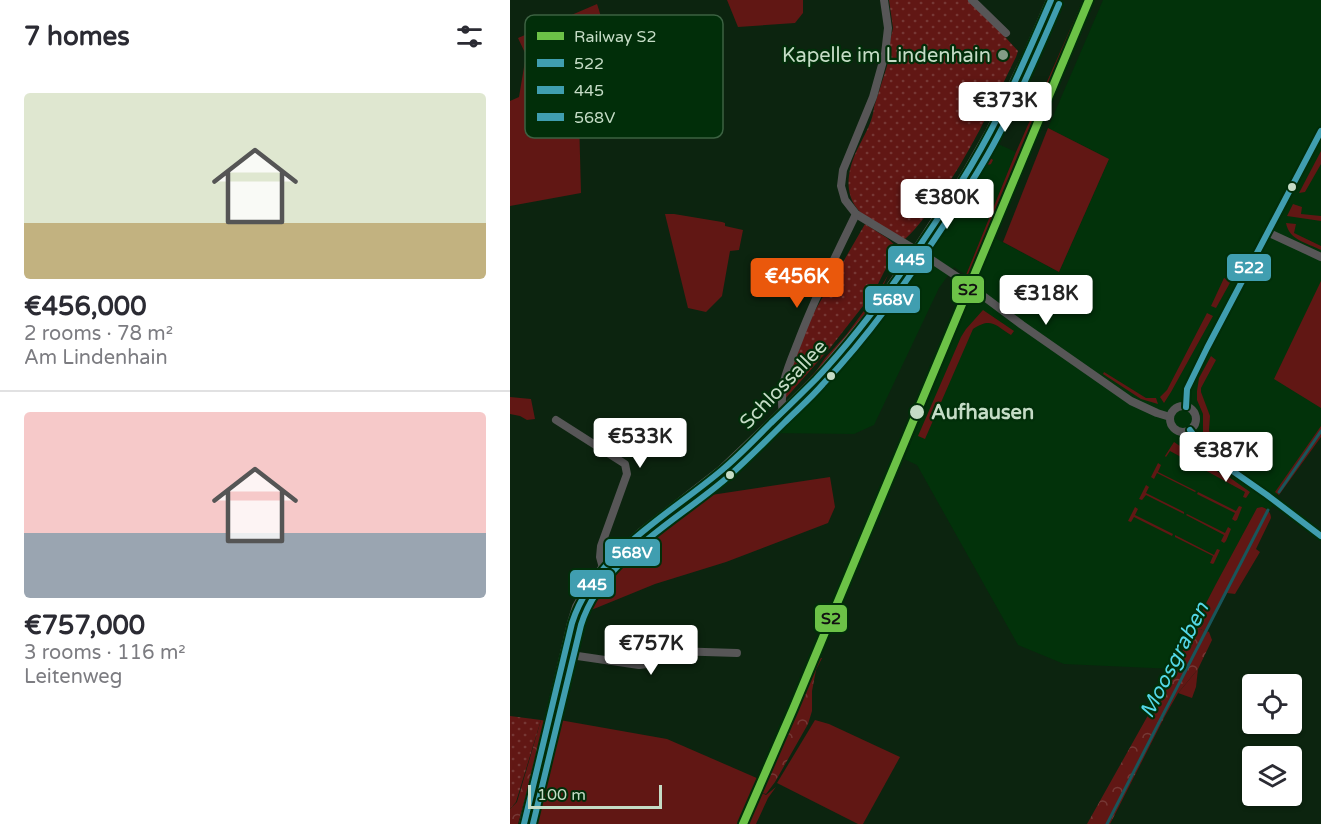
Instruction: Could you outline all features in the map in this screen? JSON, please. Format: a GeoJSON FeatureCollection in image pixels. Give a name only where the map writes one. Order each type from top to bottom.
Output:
{"type":"FeatureCollection","features":[{"type":"Feature","properties":{"kind":"main road","name":"Schlossallee"},"geometry":{"type":"LineString","coordinates":[[524,824],[572,622],[585,593],[603,568],[621,550],[722,470],[783,412],[817,378],[873,312],[916,251],[990,132],[1051,0]]}},
{"type":"Feature","properties":{"kind":"street"},"geometry":{"type":"LineString","coordinates":[[885,0],[888,28],[885,54],[873,97],[843,170],[842,186],[845,200],[856,214],[959,278],[1013,319],[1131,401],[1170,417]]}},
{"type":"Feature","properties":{"kind":"street"},"geometry":{"type":"LineString","coordinates":[[972,0],[1006,33]]}},
{"type":"Feature","properties":{"kind":"street"},"geometry":{"type":"LineString","coordinates":[[1186,407],[1187,389],[1207,348],[1321,131]]}},
{"type":"Feature","properties":{"kind":"street"},"geometry":{"type":"LineString","coordinates":[[783,412],[781,398],[785,375],[813,302],[856,214]]}},
{"type":"Feature","properties":{"kind":"street"},"geometry":{"type":"LineString","coordinates":[[1268,232],[1321,257]]}},
{"type":"Feature","properties":{"kind":"street"},"geometry":{"type":"LineString","coordinates":[[1186,407],[1191,409],[1196,417],[1195,426],[1191,430],[1182,432],[1175,430],[1170,417],[1175,409],[1186,407]]}},
{"type":"Feature","properties":{"kind":"street"},"geometry":{"type":"LineString","coordinates":[[556,420],[625,464],[627,468],[627,474],[601,546],[600,557],[603,568]]}},
{"type":"Feature","properties":{"kind":"street"},"geometry":{"type":"LineString","coordinates":[[1191,430],[1207,453],[1321,536]]}},
{"type":"Feature","properties":{"kind":"street"},"geometry":{"type":"LineString","coordinates":[[564,654],[639,665],[647,664],[656,657],[673,651],[737,653]]}},
{"type":"Feature","properties":{"kind":"shaded area"},"geometry":{"type":"Polygon","coordinates":[[[1103,0],[1321,0],[1321,434],[1279,492],[1204,634],[1174,669],[1064,664],[1018,645],[917,465],[904,459],[995,238],[1059,272],[1109,159],[1048,128],[1103,0]]]}},
{"type":"Feature","properties":{"kind":"shaded area"},"geometry":{"type":"Polygon","coordinates":[[[996,143],[1016,152],[966,275],[954,267],[939,288],[874,425],[854,434],[768,433],[817,386],[904,283],[982,158],[983,162],[989,165],[989,157],[996,143]]]}},
{"type":"Feature","properties":{"kind":"green space"},"geometry":{"type":"Polygon","coordinates":[[[727,0],[803,0],[803,13],[795,23],[738,27],[727,0]]]}},
{"type":"Feature","properties":{"kind":"green space"},"geometry":{"type":"Polygon","coordinates":[[[889,0],[968,0],[1018,51],[989,112],[960,165],[919,225],[905,239],[860,212],[854,205],[849,188],[852,162],[870,122],[890,52],[888,50],[893,28],[889,0]]]}},
{"type":"Feature","properties":{"kind":"green space"},"geometry":{"type":"Polygon","coordinates":[[[1057,0],[1061,0],[1022,90],[989,157],[993,160],[991,164],[987,164],[982,158],[1005,114],[1057,0]]]}},
{"type":"Feature","properties":{"kind":"green space"},"geometry":{"type":"Polygon","coordinates":[[[1083,0],[1086,0],[970,278],[966,275],[1016,152],[1083,0]]]}},
{"type":"Feature","properties":{"kind":"green space"},"geometry":{"type":"Polygon","coordinates":[[[597,4],[600,15],[571,15],[597,4]]]}},
{"type":"Feature","properties":{"kind":"green space"},"geometry":{"type":"Polygon","coordinates":[[[525,35],[525,53],[518,38],[525,35]]]}},
{"type":"Feature","properties":{"kind":"green space"},"geometry":{"type":"Polygon","coordinates":[[[525,61],[525,138],[580,138],[581,193],[510,206],[510,101],[519,97],[525,61]]]}},
{"type":"Feature","properties":{"kind":"green space"},"geometry":{"type":"Polygon","coordinates":[[[1048,128],[1109,159],[1059,272],[1003,242],[1048,128]]]}},
{"type":"Feature","properties":{"kind":"green space"},"geometry":{"type":"Polygon","coordinates":[[[1321,151],[1321,164],[1305,192],[1299,193],[1321,151]]]}},
{"type":"Feature","properties":{"kind":"green space"},"geometry":{"type":"Polygon","coordinates":[[[1293,204],[1302,207],[1301,214],[1321,216],[1321,221],[1287,216],[1293,204]]]}},
{"type":"Feature","properties":{"kind":"green space"},"geometry":{"type":"Polygon","coordinates":[[[665,214],[722,222],[725,226],[743,230],[739,250],[730,251],[722,296],[706,312],[688,308],[665,214]]]}},
{"type":"Feature","properties":{"kind":"green space"},"geometry":{"type":"Polygon","coordinates":[[[1286,223],[1296,224],[1294,233],[1321,246],[1321,250],[1295,237],[1286,223]]]}},
{"type":"Feature","properties":{"kind":"green space"},"geometry":{"type":"Polygon","coordinates":[[[865,224],[898,248],[874,292],[830,348],[785,399],[789,374],[809,321],[865,224]]]}},
{"type":"Feature","properties":{"kind":"green space"},"geometry":{"type":"Polygon","coordinates":[[[888,275],[880,293],[848,336],[826,363],[793,395],[846,335],[888,275]]]}},
{"type":"Feature","properties":{"kind":"green space"},"geometry":{"type":"Polygon","coordinates":[[[1224,278],[1231,281],[1216,308],[1211,306],[1224,278]]]}},
{"type":"Feature","properties":{"kind":"green space"},"geometry":{"type":"Polygon","coordinates":[[[1321,281],[1321,408],[1274,379],[1321,281]]]}},
{"type":"Feature","properties":{"kind":"green space"},"geometry":{"type":"Polygon","coordinates":[[[983,310],[1014,331],[1011,335],[989,323],[973,329],[925,439],[918,436],[961,337],[983,310]]]}},
{"type":"Feature","properties":{"kind":"green space"},"geometry":{"type":"Polygon","coordinates":[[[1207,313],[1213,316],[1164,403],[1160,397],[1167,390],[1207,313]]]}},
{"type":"Feature","properties":{"kind":"green space"},"geometry":{"type":"Polygon","coordinates":[[[1211,356],[1216,360],[1201,392],[1210,416],[1211,437],[1228,448],[1223,457],[1212,448],[1203,434],[1203,414],[1197,400],[1199,378],[1211,356]]]}},
{"type":"Feature","properties":{"kind":"green space"},"geometry":{"type":"Polygon","coordinates":[[[1104,372],[1146,398],[1156,398],[1158,404],[1141,399],[1103,374],[1104,372]]]}},
{"type":"Feature","properties":{"kind":"green space"},"geometry":{"type":"Polygon","coordinates":[[[510,397],[531,399],[535,419],[527,420],[510,414],[510,397]]]}},
{"type":"Feature","properties":{"kind":"green space"},"geometry":{"type":"Polygon","coordinates":[[[1321,426],[1321,437],[1279,495],[1275,492],[1321,426]]]}},
{"type":"Feature","properties":{"kind":"green space"},"geometry":{"type":"Polygon","coordinates":[[[1174,442],[1250,492],[1246,498],[1243,497],[1245,492],[1170,451],[1166,457],[1174,442]]]}},
{"type":"Feature","properties":{"kind":"green space"},"geometry":{"type":"Polygon","coordinates":[[[1158,463],[1161,465],[1158,472],[1196,491],[1157,473],[1154,479],[1151,477],[1158,463]]]}},
{"type":"Feature","properties":{"kind":"green space"},"geometry":{"type":"Polygon","coordinates":[[[830,477],[835,507],[828,523],[726,562],[655,584],[579,615],[594,588],[613,563],[698,497],[830,477]]]}},
{"type":"Feature","properties":{"kind":"green space"},"geometry":{"type":"Polygon","coordinates":[[[1146,485],[1149,487],[1146,493],[1184,514],[1146,495],[1142,500],[1139,499],[1146,485]]]}},
{"type":"Feature","properties":{"kind":"green space"},"geometry":{"type":"Polygon","coordinates":[[[1198,492],[1236,511],[1239,506],[1242,507],[1237,520],[1232,519],[1235,513],[1197,494],[1198,492]]]}},
{"type":"Feature","properties":{"kind":"green space"},"geometry":{"type":"Polygon","coordinates":[[[1135,507],[1138,509],[1135,515],[1173,534],[1172,536],[1134,517],[1131,522],[1128,521],[1135,507]]]}},
{"type":"Feature","properties":{"kind":"green space"},"geometry":{"type":"Polygon","coordinates":[[[1262,507],[1269,511],[1271,518],[1256,549],[1260,552],[1235,594],[1227,593],[1206,631],[1200,629],[1189,636],[1257,508],[1262,507]]]}},
{"type":"Feature","properties":{"kind":"green space"},"geometry":{"type":"Polygon","coordinates":[[[1187,514],[1225,533],[1228,527],[1231,529],[1226,541],[1224,543],[1221,541],[1224,535],[1187,514]]]}},
{"type":"Feature","properties":{"kind":"green space"},"geometry":{"type":"Polygon","coordinates":[[[1175,535],[1214,555],[1217,549],[1220,550],[1214,563],[1210,563],[1213,556],[1175,535]]]}},
{"type":"Feature","properties":{"kind":"green space"},"geometry":{"type":"Polygon","coordinates":[[[1200,629],[1209,632],[1212,640],[1198,669],[1178,693],[1165,716],[1110,824],[1087,824],[1174,669],[1189,636],[1200,629]]]}},
{"type":"Feature","properties":{"kind":"green space"},"geometry":{"type":"Polygon","coordinates":[[[817,658],[822,658],[816,670],[812,691],[812,711],[808,724],[775,782],[766,794],[760,792],[817,658]]]}},
{"type":"Feature","properties":{"kind":"green space"},"geometry":{"type":"Polygon","coordinates":[[[1198,669],[1192,698],[1178,693],[1198,669]]]}},
{"type":"Feature","properties":{"kind":"green space"},"geometry":{"type":"Polygon","coordinates":[[[510,716],[541,720],[516,802],[510,809],[510,716]]]}},
{"type":"Feature","properties":{"kind":"green space"},"geometry":{"type":"Polygon","coordinates":[[[554,719],[667,739],[759,779],[739,824],[530,824],[554,719]]]}},
{"type":"Feature","properties":{"kind":"green space"},"geometry":{"type":"Polygon","coordinates":[[[541,720],[546,721],[518,824],[510,824],[510,809],[517,802],[541,720]]]}},
{"type":"Feature","properties":{"kind":"green space"},"geometry":{"type":"Polygon","coordinates":[[[815,720],[829,724],[900,757],[863,824],[858,824],[777,783],[815,720]]]}},
{"type":"Feature","properties":{"kind":"green space"},"geometry":{"type":"Polygon","coordinates":[[[776,787],[768,798],[756,824],[746,824],[760,792],[766,795],[776,787]]]}},
{"type":"Feature","properties":{"kind":"waterway","name":"Moosgraben"},"geometry":{"type":"LineString","coordinates":[[1279,492],[1321,431]]}},
{"type":"Feature","properties":{"kind":"waterway","name":"Moosgraben"},"geometry":{"type":"LineString","coordinates":[[1107,824],[1268,510]]}},
{"type":"Feature","properties":{"kind":"rail line","name":"S2"},"geometry":{"type":"LineString","coordinates":[[743,824],[1089,0]]}},
{"type":"Feature","properties":{"kind":"transit line","name":"445"},"geometry":{"type":"LineString","coordinates":[[524,824],[572,623],[583,598],[597,576],[635,538],[735,459],[816,379],[860,328],[913,256],[990,132],[1051,0]]}},
{"type":"Feature","properties":{"kind":"transit line","name":"568V"},"geometry":{"type":"LineString","coordinates":[[533,824],[581,625],[591,601],[624,560],[729,476],[757,450],[840,366],[872,327],[930,246],[985,159],[1022,87],[1059,4]]}},
{"type":"Feature","properties":{"kind":"transit line","name":"522"},"geometry":{"type":"LineString","coordinates":[[1186,407],[1187,389],[1207,348],[1321,131]]}},
{"type":"Feature","properties":{"kind":"transit line","name":"522"},"geometry":{"type":"LineString","coordinates":[[1190,430],[1207,453],[1321,536]]}},
{"type":"Feature","properties":{"kind":"place","name":"Kapelle im Lindenhain"},"geometry":{"type":"Point","coordinates":[1003,55]}},
{"type":"Feature","properties":{"kind":"place","name":"Aufhausen"},"geometry":{"type":"Point","coordinates":[917,412]}}]}
